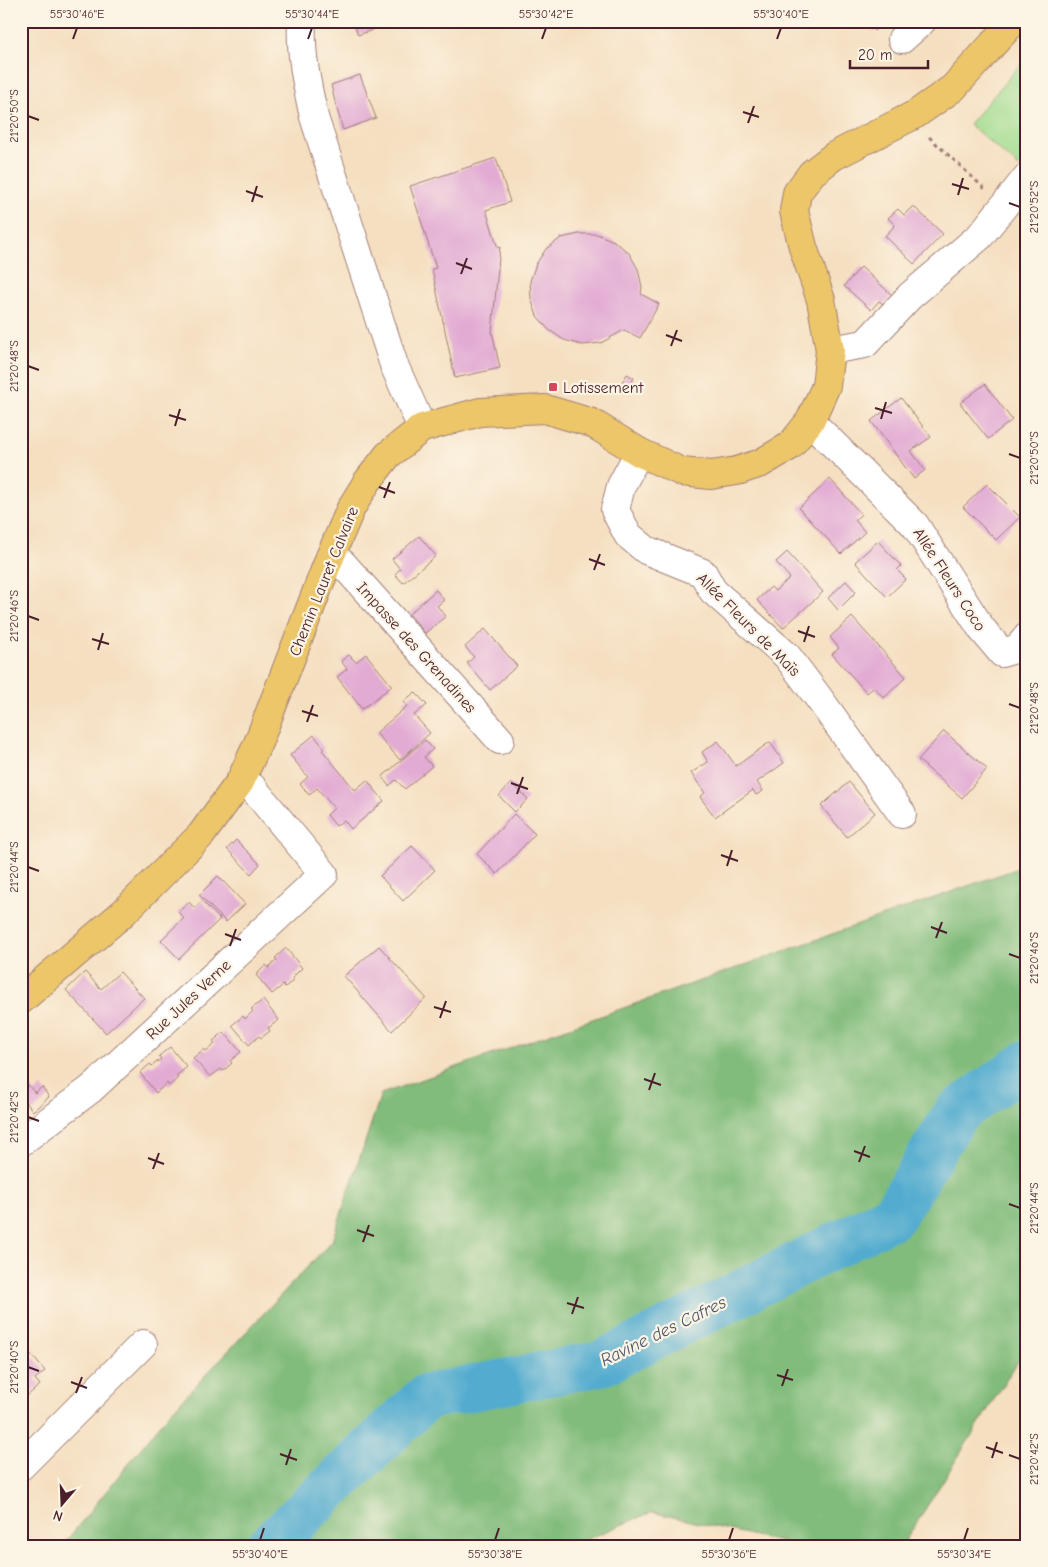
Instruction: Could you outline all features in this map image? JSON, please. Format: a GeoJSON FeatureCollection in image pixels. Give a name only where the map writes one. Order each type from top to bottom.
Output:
{"type":"FeatureCollection","features":[{"type":"Feature","properties":{"kind":"main road","name":"Chemin Lauret Calvaire"},"geometry":{"type":"LineString","coordinates":[[21,1000],[123,913],[201,835],[240,782],[258,743],[351,508],[367,482],[388,455],[422,428],[480,412],[544,409],[592,423],[639,452],[682,472],[711,476],[737,472],[761,462],[790,446],[810,421],[826,386],[830,350],[821,300],[803,247],[794,211],[797,193],[812,173],[834,156],[908,118],[953,88],[1014,21]]}},
{"type":"Feature","properties":{"kind":"street"},"geometry":{"type":"LineString","coordinates":[[302,21],[301,41],[305,77],[314,117],[394,365],[422,428]]}},
{"type":"Feature","properties":{"kind":"street"},"geometry":{"type":"LineString","coordinates":[[902,39],[922,21]]}},
{"type":"Feature","properties":{"kind":"street"},"geometry":{"type":"LineString","coordinates":[[830,350],[865,344],[910,296],[980,236],[1027,178]]}},
{"type":"Feature","properties":{"kind":"street","name":"Allée Fleurs Coco"},"geometry":{"type":"LineString","coordinates":[[810,421],[915,525],[981,628],[1002,654],[1018,648],[1027,637]]}},
{"type":"Feature","properties":{"kind":"street","name":"Allée Fleurs de Maïs"},"geometry":{"type":"LineString","coordinates":[[639,452],[621,486],[615,510],[628,535],[646,550],[703,573],[712,591],[787,656],[902,814]]}},
{"type":"Feature","properties":{"kind":"street","name":"Impasse des Grenadines"},"geometry":{"type":"LineString","coordinates":[[330,558],[342,563],[500,740]]}},
{"type":"Feature","properties":{"kind":"street","name":"Rue Jules Verne"},"geometry":{"type":"LineString","coordinates":[[21,1142],[91,1089],[324,874],[252,787],[240,782]]}},
{"type":"Feature","properties":{"kind":"street"},"geometry":{"type":"LineString","coordinates":[[21,1466],[143,1344]]}},
{"type":"Feature","properties":{"kind":"path"},"geometry":{"type":"LineString","coordinates":[[908,118],[1004,206]]}},
{"type":"Feature","properties":{"kind":"green space"},"geometry":{"type":"Polygon","coordinates":[[[1027,57],[1027,159],[1019,167],[969,124],[1027,57]]]}},
{"type":"Feature","properties":{"kind":"green space"},"geometry":{"type":"Polygon","coordinates":[[[1027,865],[1027,1347],[902,1546],[798,1546],[652,1512],[571,1546],[62,1546],[167,1416],[332,1241],[381,1094],[1027,865]]]}},
{"type":"Feature","properties":{"kind":"building"},"geometry":{"type":"Polygon","coordinates":[[[353,21],[395,21],[395,22],[358,35],[353,21]]]}},
{"type":"Feature","properties":{"kind":"building"},"geometry":{"type":"Polygon","coordinates":[[[866,21],[885,21],[874,31],[866,21]]]}},
{"type":"Feature","properties":{"kind":"building"},"geometry":{"type":"Polygon","coordinates":[[[360,75],[376,118],[343,130],[331,85],[360,75]]]}},
{"type":"Feature","properties":{"kind":"building"},"geometry":{"type":"Polygon","coordinates":[[[496,158],[510,202],[486,210],[498,248],[500,247],[492,332],[500,368],[455,378],[432,269],[436,268],[410,186],[496,158]]]}},
{"type":"Feature","properties":{"kind":"building"},"geometry":{"type":"Polygon","coordinates":[[[913,206],[943,234],[914,264],[885,236],[895,225],[888,218],[898,209],[904,215],[913,206]]]}},
{"type":"Feature","properties":{"kind":"building"},"geometry":{"type":"Polygon","coordinates":[[[579,234],[597,234],[614,241],[629,253],[638,269],[642,287],[641,294],[659,304],[640,338],[624,330],[601,343],[582,345],[564,340],[549,330],[537,316],[531,299],[530,281],[536,264],[546,249],[561,238],[579,234]]]}},
{"type":"Feature","properties":{"kind":"building"},"geometry":{"type":"Polygon","coordinates":[[[861,267],[892,295],[884,305],[879,301],[871,310],[844,286],[861,267]]]}},
{"type":"Feature","properties":{"kind":"building"},"geometry":{"type":"Polygon","coordinates":[[[627,374],[634,378],[627,390],[620,386],[627,374]]]}},
{"type":"Feature","properties":{"kind":"building"},"geometry":{"type":"Polygon","coordinates":[[[985,384],[1012,420],[988,439],[960,403],[985,384]]]}},
{"type":"Feature","properties":{"kind":"building"},"geometry":{"type":"Polygon","coordinates":[[[901,398],[931,437],[911,451],[925,470],[914,479],[871,421],[901,398]]]}},
{"type":"Feature","properties":{"kind":"building"},"geometry":{"type":"Polygon","coordinates":[[[830,479],[861,514],[855,520],[865,532],[841,554],[799,508],[830,479]]]}},
{"type":"Feature","properties":{"kind":"building"},"geometry":{"type":"Polygon","coordinates":[[[987,484],[1020,517],[996,540],[963,507],[987,484]]]}},
{"type":"Feature","properties":{"kind":"building"},"geometry":{"type":"Polygon","coordinates":[[[419,536],[436,556],[403,583],[395,574],[400,569],[392,559],[419,536]]]}},
{"type":"Feature","properties":{"kind":"building"},"geometry":{"type":"Polygon","coordinates":[[[878,541],[901,566],[897,570],[906,579],[887,597],[855,562],[878,541]]]}},
{"type":"Feature","properties":{"kind":"building"},"geometry":{"type":"Polygon","coordinates":[[[787,552],[823,592],[783,628],[757,600],[771,587],[775,591],[790,578],[776,562],[787,552]]]}},
{"type":"Feature","properties":{"kind":"building"},"geometry":{"type":"Polygon","coordinates":[[[846,581],[856,592],[838,610],[828,598],[846,581]]]}},
{"type":"Feature","properties":{"kind":"building"},"geometry":{"type":"Polygon","coordinates":[[[436,590],[444,600],[437,606],[446,616],[425,633],[409,614],[436,590]]]}},
{"type":"Feature","properties":{"kind":"building"},"geometry":{"type":"Polygon","coordinates":[[[852,617],[906,677],[884,698],[874,687],[867,693],[832,654],[839,648],[830,637],[852,617]]]}},
{"type":"Feature","properties":{"kind":"building"},"geometry":{"type":"Polygon","coordinates":[[[485,629],[517,666],[490,690],[467,663],[474,657],[465,647],[485,629]]]}},
{"type":"Feature","properties":{"kind":"building"},"geometry":{"type":"Polygon","coordinates":[[[366,654],[392,686],[362,709],[337,677],[347,669],[341,661],[349,655],[356,662],[366,654]]]}},
{"type":"Feature","properties":{"kind":"building"},"geometry":{"type":"Polygon","coordinates":[[[415,692],[427,705],[414,715],[430,733],[400,760],[376,733],[407,706],[403,702],[415,692]]]}},
{"type":"Feature","properties":{"kind":"building"},"geometry":{"type":"Polygon","coordinates":[[[944,731],[987,769],[962,798],[918,760],[944,731]]]}},
{"type":"Feature","properties":{"kind":"building"},"geometry":{"type":"Polygon","coordinates":[[[314,735],[324,748],[322,750],[355,790],[367,780],[384,801],[351,829],[344,820],[336,826],[327,815],[334,808],[317,788],[309,795],[300,784],[308,777],[290,755],[314,735]]]}},
{"type":"Feature","properties":{"kind":"building"},"geometry":{"type":"Polygon","coordinates":[[[425,740],[433,749],[424,757],[432,766],[405,789],[396,780],[389,786],[382,777],[425,740]]]}},
{"type":"Feature","properties":{"kind":"building"},"geometry":{"type":"Polygon","coordinates":[[[718,741],[736,766],[770,742],[784,763],[757,782],[763,791],[756,795],[753,790],[715,817],[700,797],[705,793],[691,773],[708,762],[702,752],[718,741]]]}},
{"type":"Feature","properties":{"kind":"building"},"geometry":{"type":"Polygon","coordinates":[[[849,782],[875,813],[847,837],[821,806],[849,782]]]}},
{"type":"Feature","properties":{"kind":"building"},"geometry":{"type":"Polygon","coordinates":[[[511,783],[528,799],[515,812],[499,796],[511,783]]]}},
{"type":"Feature","properties":{"kind":"building"},"geometry":{"type":"Polygon","coordinates":[[[514,814],[535,834],[497,874],[477,854],[514,814]]]}},
{"type":"Feature","properties":{"kind":"building"},"geometry":{"type":"Polygon","coordinates":[[[236,840],[260,864],[251,874],[227,849],[236,840]]]}},
{"type":"Feature","properties":{"kind":"building"},"geometry":{"type":"Polygon","coordinates":[[[412,846],[435,870],[403,901],[380,876],[412,846]]]}},
{"type":"Feature","properties":{"kind":"building"},"geometry":{"type":"Polygon","coordinates":[[[218,876],[245,904],[226,922],[199,895],[218,876]]]}},
{"type":"Feature","properties":{"kind":"building"},"geometry":{"type":"Polygon","coordinates":[[[202,901],[220,919],[179,959],[161,940],[184,918],[178,912],[189,902],[194,908],[202,901]]]}},
{"type":"Feature","properties":{"kind":"building"},"geometry":{"type":"Polygon","coordinates":[[[379,946],[426,998],[392,1031],[344,976],[379,946]]]}},
{"type":"Feature","properties":{"kind":"building"},"geometry":{"type":"Polygon","coordinates":[[[286,948],[302,968],[292,978],[294,980],[285,987],[283,985],[272,994],[256,975],[266,965],[268,968],[277,960],[275,958],[286,948]]]}},
{"type":"Feature","properties":{"kind":"building"},"geometry":{"type":"Polygon","coordinates":[[[85,972],[101,989],[120,972],[144,998],[106,1033],[66,990],[85,972]]]}},
{"type":"Feature","properties":{"kind":"building"},"geometry":{"type":"Polygon","coordinates":[[[263,1000],[279,1020],[268,1028],[270,1031],[261,1038],[259,1036],[249,1045],[232,1025],[243,1016],[245,1019],[253,1011],[251,1009],[263,1000]]]}},
{"type":"Feature","properties":{"kind":"building"},"geometry":{"type":"Polygon","coordinates":[[[224,1032],[241,1052],[230,1061],[232,1063],[223,1071],[221,1069],[210,1077],[193,1058],[204,1049],[206,1051],[215,1044],[213,1041],[224,1032]]]}},
{"type":"Feature","properties":{"kind":"building"},"geometry":{"type":"Polygon","coordinates":[[[170,1047],[187,1067],[176,1076],[178,1078],[169,1086],[167,1083],[156,1093],[140,1073],[150,1064],[152,1066],[161,1059],[159,1056],[170,1047]]]}},
{"type":"Feature","properties":{"kind":"building"},"geometry":{"type":"Polygon","coordinates":[[[21,1077],[35,1093],[42,1087],[49,1097],[33,1111],[25,1101],[21,1105],[21,1077]]]}},
{"type":"Feature","properties":{"kind":"building"},"geometry":{"type":"Polygon","coordinates":[[[23,1345],[45,1371],[35,1379],[40,1385],[21,1401],[21,1346],[23,1345]]]}},
{"type":"Feature","properties":{"kind":"waterway","name":"Ravine des Cafres"},"geometry":{"type":"LineString","coordinates":[[269,1546],[426,1397],[602,1363],[893,1216],[957,1112],[1027,1063]]}},
{"type":"Feature","properties":{"kind":"place","name":"Lotissement"},"geometry":{"type":"Point","coordinates":[553,387]}}]}
